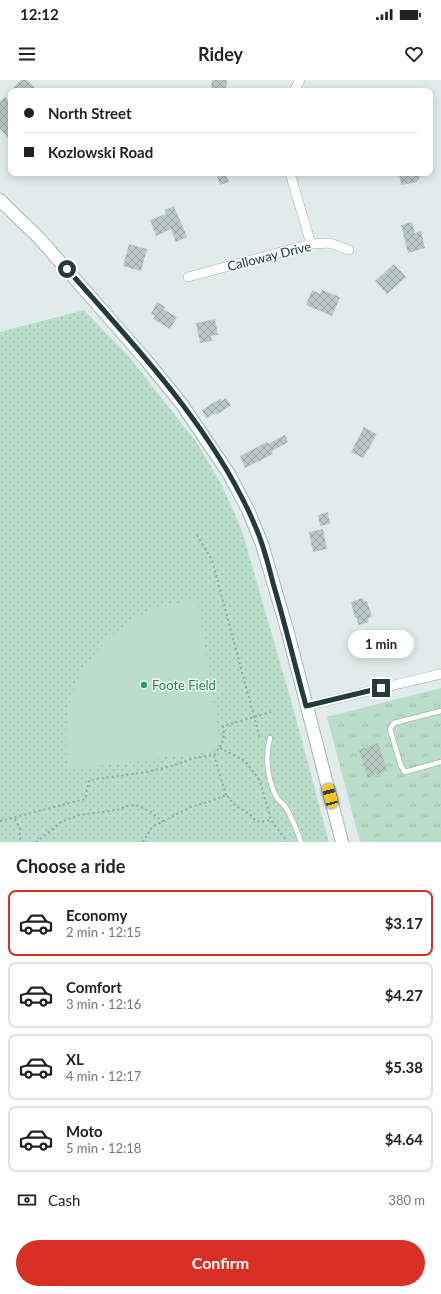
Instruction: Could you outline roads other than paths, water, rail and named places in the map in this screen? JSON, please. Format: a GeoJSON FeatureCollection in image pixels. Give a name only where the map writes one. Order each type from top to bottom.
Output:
{"type":"FeatureCollection","features":[{"type":"Feature","properties":{"kind":"main road"},"geometry":{"type":"LineString","coordinates":[[0,200],[40,239],[145,359],[181,403],[229,474],[248,510],[262,544],[288,633],[342,842]]}},
{"type":"Feature","properties":{"kind":"street"},"geometry":{"type":"LineString","coordinates":[[291,176],[311,244]]}},
{"type":"Feature","properties":{"kind":"street","name":"Calloway Drive"},"geometry":{"type":"LineString","coordinates":[[188,277],[311,244],[330,243],[349,250]]}},
{"type":"Feature","properties":{"kind":"street"},"geometry":{"type":"LineString","coordinates":[[306,706],[441,674]]}},
{"type":"Feature","properties":{"kind":"lane"},"geometry":{"type":"LineString","coordinates":[[441,711],[394,723],[390,729],[401,766],[405,772],[441,762]]}},
{"type":"Feature","properties":{"kind":"lane"},"geometry":{"type":"LineString","coordinates":[[270,738],[267,748],[267,762],[270,779],[279,801],[284,806],[298,832],[301,842]]}},
{"type":"Feature","properties":{"kind":"place","name":"Foote Field"},"geometry":{"type":"Point","coordinates":[144,685]}}]}
